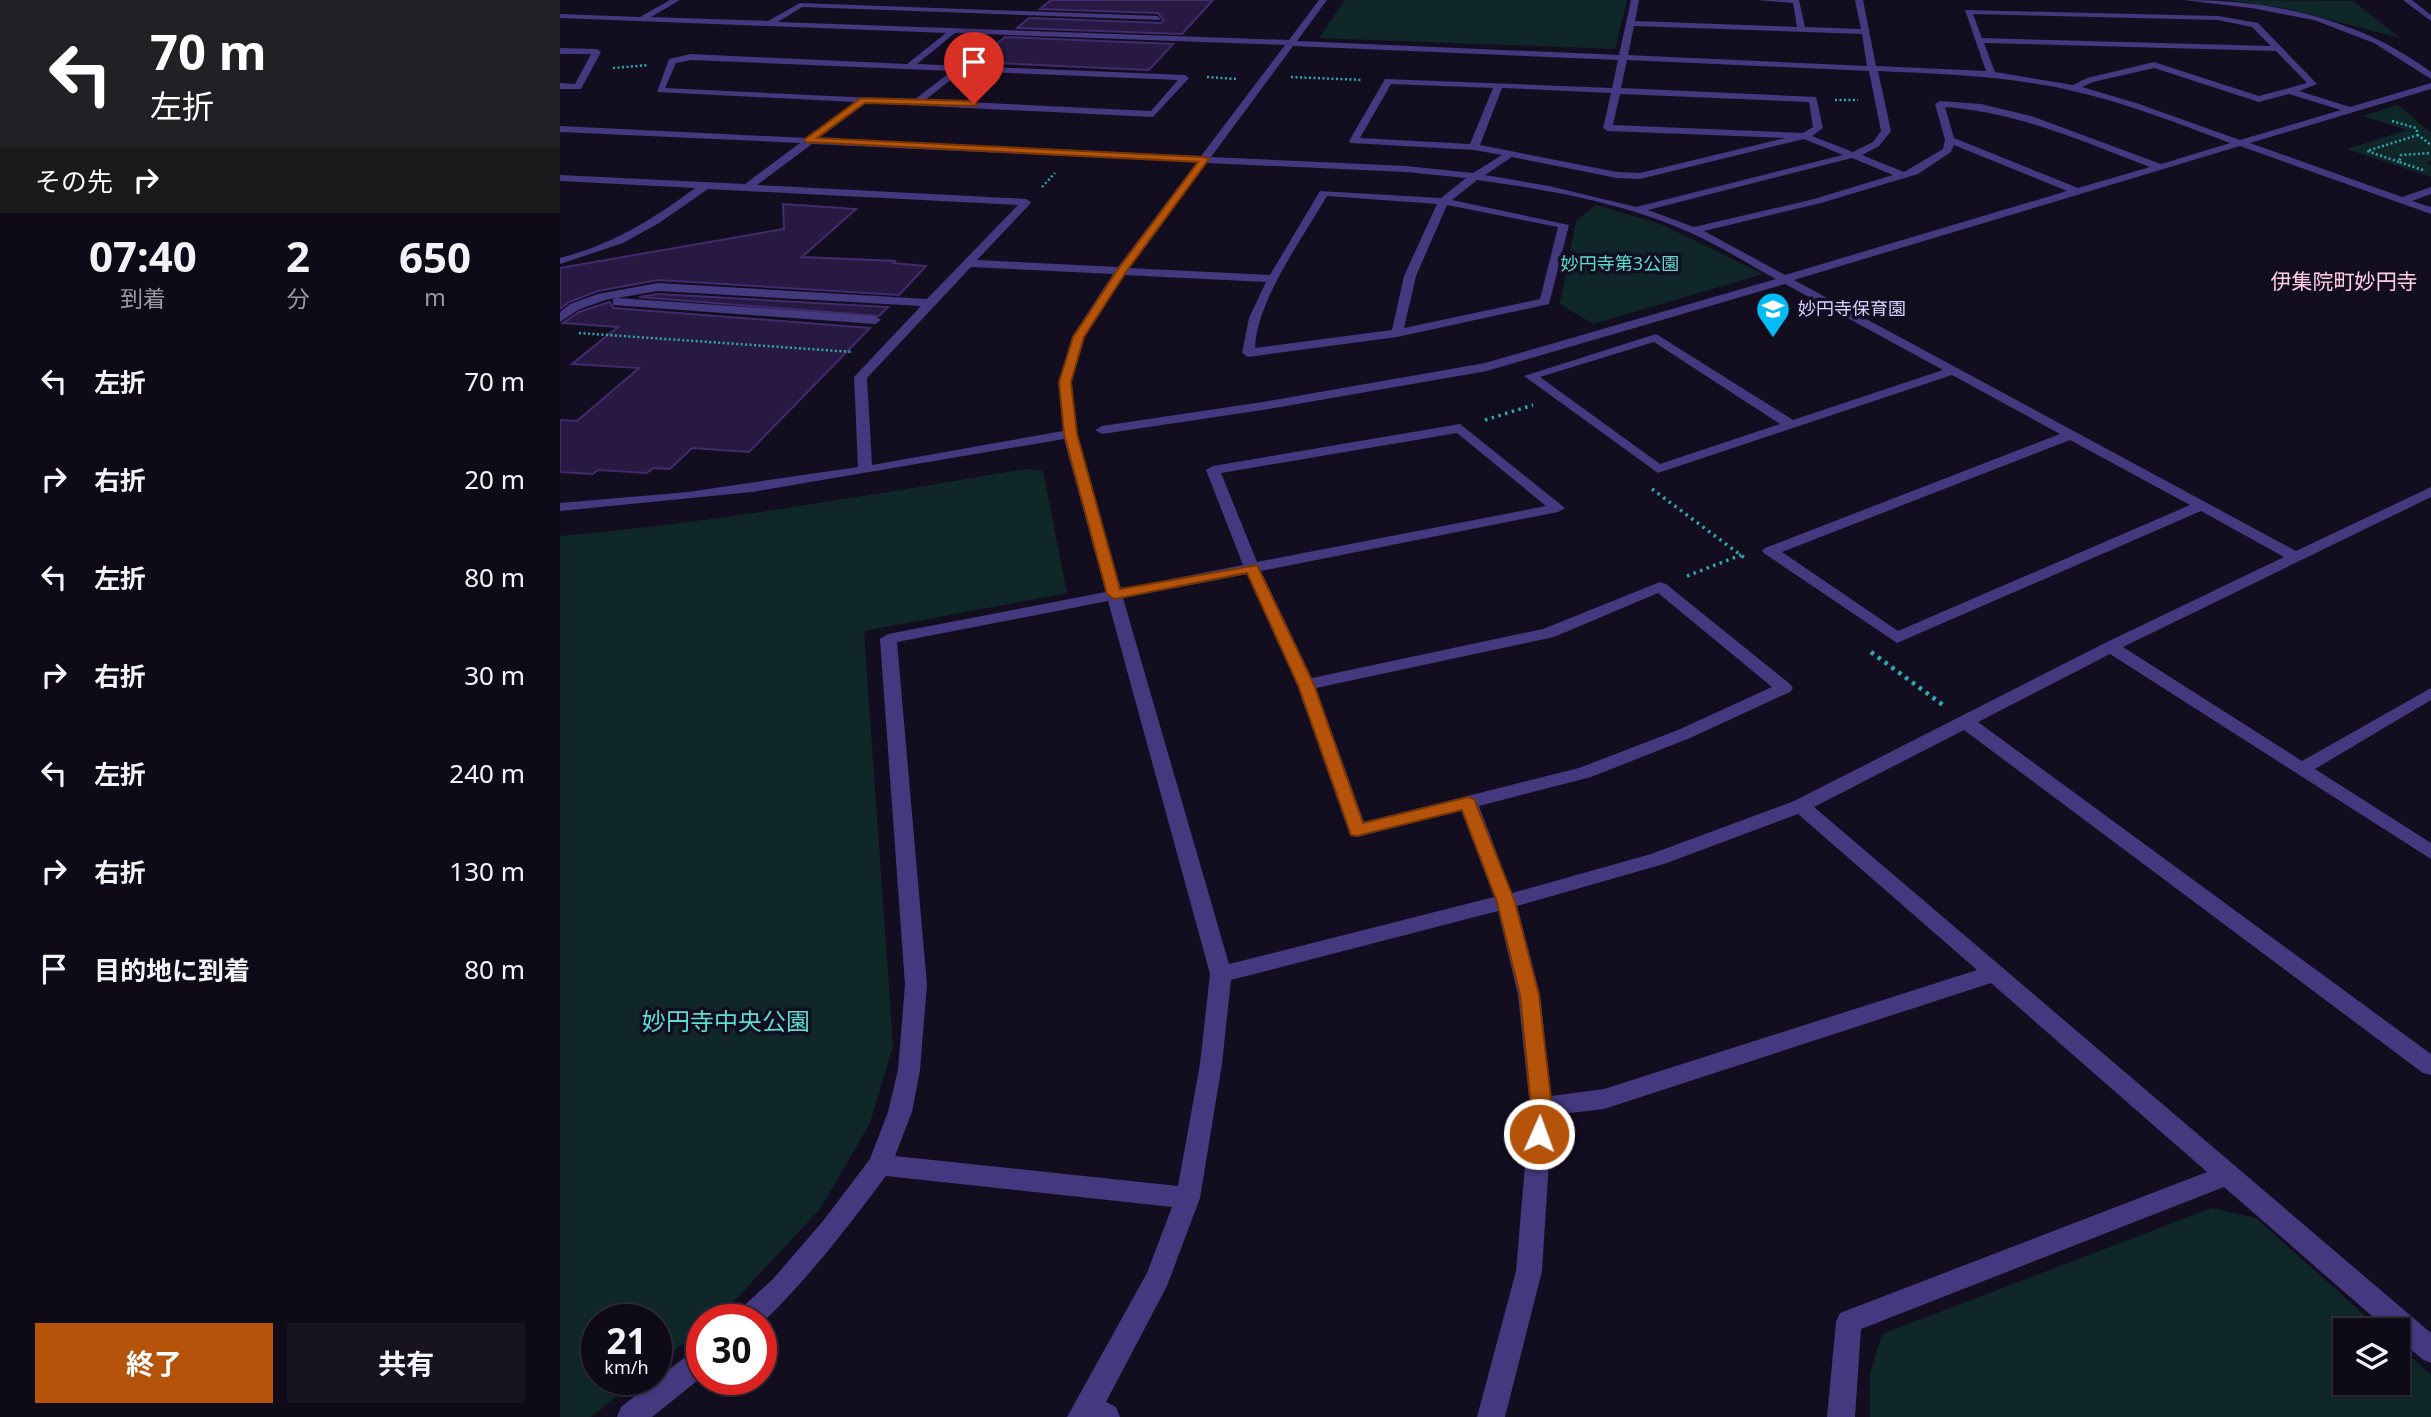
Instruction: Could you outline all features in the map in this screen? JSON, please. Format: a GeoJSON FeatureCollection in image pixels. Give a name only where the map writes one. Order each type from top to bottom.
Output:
{"type":"FeatureCollection","features":[{"type":"Feature","properties":{"kind":"street"},"geometry":{"type":"LineString","coordinates":[[642,19],[676,0]]}},
{"type":"Feature","properties":{"kind":"street"},"geometry":{"type":"LineString","coordinates":[[1092,1414],[1158,1278],[1188,1198],[1212,1064],[1221,974],[1070,434],[1065,382],[1078,337],[1121,271],[1323,0]]}},
{"type":"Feature","properties":{"kind":"street"},"geometry":{"type":"LineString","coordinates":[[1635,0],[1608,128],[1805,136],[1903,175]]}},
{"type":"Feature","properties":{"kind":"street"},"geometry":{"type":"LineString","coordinates":[[1760,0],[1797,1],[1802,30]]}},
{"type":"Feature","properties":{"kind":"street"},"geometry":{"type":"LineString","coordinates":[[1636,210],[1854,155],[1877,144],[1885,131],[1859,0]]}},
{"type":"Feature","properties":{"kind":"street"},"geometry":{"type":"LineString","coordinates":[[2187,0],[2252,7],[2334,24],[2390,46],[2431,76]]}},
{"type":"Feature","properties":{"kind":"street"},"geometry":{"type":"LineString","coordinates":[[2407,0],[2431,19]]}},
{"type":"Feature","properties":{"kind":"street"},"geometry":{"type":"LineString","coordinates":[[769,24],[800,5],[1158,19]]}},
{"type":"Feature","properties":{"kind":"street"},"geometry":{"type":"LineString","coordinates":[[1991,74],[1968,12],[2093,11],[2218,18],[2255,25],[2313,84],[2259,99],[2154,65],[2090,80],[2074,88]]}},
{"type":"Feature","properties":{"kind":"street"},"geometry":{"type":"LineString","coordinates":[[560,16],[1991,74],[2074,88],[2133,105],[2431,211]]}},
{"type":"Feature","properties":{"kind":"street"},"geometry":{"type":"LineString","coordinates":[[1630,23],[1864,32]]}},
{"type":"Feature","properties":{"kind":"street"},"geometry":{"type":"LineString","coordinates":[[909,66],[953,31]]}},
{"type":"Feature","properties":{"kind":"street"},"geometry":{"type":"LineString","coordinates":[[1979,40],[2278,49]]}},
{"type":"Feature","properties":{"kind":"street"},"geometry":{"type":"LineString","coordinates":[[2137,45],[2154,65]]}},
{"type":"Feature","properties":{"kind":"street"},"geometry":{"type":"LineString","coordinates":[[560,51],[597,52],[578,87],[560,86]]}},
{"type":"Feature","properties":{"kind":"street"},"geometry":{"type":"LineString","coordinates":[[691,57],[1185,78],[1153,114],[660,90],[671,63],[691,57]]}},
{"type":"Feature","properties":{"kind":"street"},"geometry":{"type":"LineString","coordinates":[[918,101],[962,67]]}},
{"type":"Feature","properties":{"kind":"street"},"geometry":{"type":"LineString","coordinates":[[1388,81],[1498,86],[1813,99],[1818,128],[1805,136],[1640,176],[1617,175],[1474,147],[1354,141],[1388,81]]}},
{"type":"Feature","properties":{"kind":"street"},"geometry":{"type":"LineString","coordinates":[[1474,147],[1498,86]]}},
{"type":"Feature","properties":{"kind":"street"},"geometry":{"type":"LineString","coordinates":[[1102,430],[1269,405],[1487,367],[2431,86]]}},
{"type":"Feature","properties":{"kind":"street"},"geometry":{"type":"LineString","coordinates":[[2290,91],[2356,110]]}},
{"type":"Feature","properties":{"kind":"street"},"geometry":{"type":"LineString","coordinates":[[748,187],[864,100]]}},
{"type":"Feature","properties":{"kind":"street"},"geometry":{"type":"LineString","coordinates":[[1694,230],[1817,201],[1914,172],[1948,150],[1950,140],[1940,104],[1981,107],[2028,118],[2158,166]]}},
{"type":"Feature","properties":{"kind":"street"},"geometry":{"type":"LineString","coordinates":[[563,130],[1406,169],[1476,176],[1636,210],[1694,230],[2296,557]]}},
{"type":"Feature","properties":{"kind":"street"},"geometry":{"type":"LineString","coordinates":[[1950,140],[2076,191]]}},
{"type":"Feature","properties":{"kind":"street"},"geometry":{"type":"LineString","coordinates":[[1397,333],[1410,276],[1443,201],[1511,154]]}},
{"type":"Feature","properties":{"kind":"street"},"geometry":{"type":"LineString","coordinates":[[560,178],[1026,202]]}},
{"type":"Feature","properties":{"kind":"street"},"geometry":{"type":"LineString","coordinates":[[560,261],[597,251],[644,230],[706,185]]}},
{"type":"Feature","properties":{"kind":"street"},"geometry":{"type":"LineString","coordinates":[[2401,201],[2431,190]]}},
{"type":"Feature","properties":{"kind":"street"},"geometry":{"type":"LineString","coordinates":[[1324,193],[1443,201],[1564,225],[1545,302],[1397,333],[1248,354],[1247,342],[1262,302],[1324,193]]}},
{"type":"Feature","properties":{"kind":"street"},"geometry":{"type":"LineString","coordinates":[[865,469],[860,377],[1026,202]]}},
{"type":"Feature","properties":{"kind":"street"},"geometry":{"type":"LineString","coordinates":[[968,263],[1275,279]]}},
{"type":"Feature","properties":{"kind":"street"},"geometry":{"type":"LineString","coordinates":[[560,317],[574,307],[602,297],[658,287],[931,303]]}},
{"type":"Feature","properties":{"kind":"street"},"geometry":{"type":"LineString","coordinates":[[637,303],[658,287]]}},
{"type":"Feature","properties":{"kind":"street"},"geometry":{"type":"LineString","coordinates":[[804,315],[824,297]]}},
{"type":"Feature","properties":{"kind":"street"},"geometry":{"type":"LineString","coordinates":[[617,302],[875,320]]}},
{"type":"Feature","properties":{"kind":"street"},"geometry":{"type":"LineString","coordinates":[[1790,424],[1656,338],[1530,376],[1658,469],[1953,371]]}},
{"type":"Feature","properties":{"kind":"street"},"geometry":{"type":"LineString","coordinates":[[764,1304],[832,1229],[880,1165],[900,1112],[909,1070],[916,985],[888,639],[1114,594],[1252,568],[1558,508],[1460,428],[1213,470],[1252,568],[1306,685],[1357,830],[1584,773],[1684,734],[1784,688],[1660,587],[1548,633],[1306,685]]}},
{"type":"Feature","properties":{"kind":"street"},"geometry":{"type":"LineString","coordinates":[[560,507],[621,504],[726,492],[1070,434]]}},
{"type":"Feature","properties":{"kind":"street"},"geometry":{"type":"LineString","coordinates":[[2071,435],[1770,551],[1897,638],[2201,506]]}},
{"type":"Feature","properties":{"kind":"street"},"geometry":{"type":"LineString","coordinates":[[1221,974],[1506,902],[1657,859],[1801,806],[2111,647],[2431,491]]}},
{"type":"Feature","properties":{"kind":"street"},"geometry":{"type":"LineString","coordinates":[[2111,647],[2431,852]]}},
{"type":"Feature","properties":{"kind":"street"},"geometry":{"type":"LineString","coordinates":[[2301,769],[2431,694]]}},
{"type":"Feature","properties":{"kind":"street"},"geometry":{"type":"LineString","coordinates":[[1966,722],[2431,1066]]}},
{"type":"Feature","properties":{"kind":"street"},"geometry":{"type":"LineString","coordinates":[[1468,803],[1506,902],[1529,995],[1541,1107],[1529,1271],[1491,1417]]}},
{"type":"Feature","properties":{"kind":"street"},"geometry":{"type":"LineString","coordinates":[[1801,806],[2431,1350]]}},
{"type":"Feature","properties":{"kind":"street"},"geometry":{"type":"LineString","coordinates":[[1541,1107],[1604,1099],[1995,973]]}},
{"type":"Feature","properties":{"kind":"street"},"geometry":{"type":"LineString","coordinates":[[880,1165],[1188,1198]]}},
{"type":"Feature","properties":{"kind":"street"},"geometry":{"type":"LineString","coordinates":[[1841,1417],[1849,1322],[2229,1174]]}},
{"type":"Feature","properties":{"kind":"street"},"geometry":{"type":"LineString","coordinates":[[631,1417],[686,1373]]}},
{"type":"Feature","properties":{"kind":"path"},"geometry":{"type":"LineString","coordinates":[[589,70],[671,63]]}},
{"type":"Feature","properties":{"kind":"path"},"geometry":{"type":"LineString","coordinates":[[1284,77],[1388,81]]}},
{"type":"Feature","properties":{"kind":"path"},"geometry":{"type":"LineString","coordinates":[[1185,78],[1248,79]]}},
{"type":"Feature","properties":{"kind":"path"},"geometry":{"type":"LineString","coordinates":[[1813,99],[1880,101]]}},
{"type":"Feature","properties":{"kind":"path"},"geometry":{"type":"LineString","coordinates":[[2356,110],[2416,128],[2418,135],[2431,145]]}},
{"type":"Feature","properties":{"kind":"path"},"geometry":{"type":"LineString","coordinates":[[2418,135],[2367,151],[2431,173]]}},
{"type":"Feature","properties":{"kind":"path"},"geometry":{"type":"LineString","coordinates":[[1026,202],[1073,153]]}},
{"type":"Feature","properties":{"kind":"path"},"geometry":{"type":"LineString","coordinates":[[2399,162],[2401,155],[2431,153]]}},
{"type":"Feature","properties":{"kind":"path"},"geometry":{"type":"LineString","coordinates":[[574,333],[882,355]]}},
{"type":"Feature","properties":{"kind":"path"},"geometry":{"type":"LineString","coordinates":[[1460,428],[1536,404],[1487,367]]}},
{"type":"Feature","properties":{"kind":"path"},"geometry":{"type":"LineString","coordinates":[[1645,484],[1752,564]]}},
{"type":"Feature","properties":{"kind":"path"},"geometry":{"type":"LineString","coordinates":[[1660,587],[1741,555]]}},
{"type":"Feature","properties":{"kind":"path"},"geometry":{"type":"LineString","coordinates":[[1863,645],[1966,722]]}},
{"type":"Feature","properties":{"kind":"green space"},"geometry":{"type":"Polygon","coordinates":[[[1345,0],[1627,0],[1615,49],[1319,38],[1345,0]]]}},
{"type":"Feature","properties":{"kind":"green space"},"geometry":{"type":"Polygon","coordinates":[[[2225,0],[2353,1],[2400,38],[2288,9],[2225,0]]]}},
{"type":"Feature","properties":{"kind":"green space"},"geometry":{"type":"Polygon","coordinates":[[[2398,105],[2431,133],[2431,161],[2426,162],[2431,165],[2431,177],[2347,149],[2407,130],[2363,116],[2398,105]]]}},
{"type":"Feature","properties":{"kind":"green space","name":"妙円寺第3公園"},"geometry":{"type":"Polygon","coordinates":[[[1596,205],[1661,224],[1763,274],[1593,324],[1560,304],[1576,221],[1596,205]]]}},
{"type":"Feature","properties":{"kind":"green space","name":"妙円寺中央公園"},"geometry":{"type":"Polygon","coordinates":[[[1026,469],[1043,471],[1067,593],[864,631],[893,1046],[870,1123],[820,1209],[731,1304],[686,1304],[686,1342],[672,1352],[672,1304],[581,1304],[581,1395],[619,1395],[591,1417],[560,1417],[560,536],[736,516],[1026,469]]]}},
{"type":"Feature","properties":{"kind":"green space"},"geometry":{"type":"Polygon","coordinates":[[[2212,1208],[2256,1218],[2368,1318],[2333,1318],[2333,1395],[2410,1395],[2410,1356],[2431,1375],[2431,1417],[1870,1417],[1870,1374],[1882,1334],[2212,1208]]]}},
{"type":"Feature","properties":{"kind":"building"},"geometry":{"type":"Polygon","coordinates":[[[1051,0],[1213,0],[1182,34],[1017,28],[1029,18],[1161,23],[1164,20],[1158,13],[1040,9],[1051,0]]]}},
{"type":"Feature","properties":{"kind":"building"},"geometry":{"type":"Polygon","coordinates":[[[1005,37],[1173,44],[1149,70],[974,62],[1005,37]]]}},
{"type":"Feature","properties":{"kind":"building"},"geometry":{"type":"Polygon","coordinates":[[[783,204],[856,209],[802,257],[895,261],[893,263],[926,266],[899,295],[658,280],[598,291],[569,302],[560,309],[560,268],[784,229],[783,204]]]}},
{"type":"Feature","properties":{"kind":"building"},"geometry":{"type":"Polygon","coordinates":[[[658,294],[888,307],[879,316],[639,297],[658,294]]]}},
{"type":"Feature","properties":{"kind":"building"},"geometry":{"type":"Polygon","coordinates":[[[610,302],[613,308],[870,328],[749,452],[692,448],[670,469],[653,468],[647,473],[598,470],[593,474],[560,472],[560,420],[577,421],[639,368],[572,364],[618,327],[563,323],[579,312],[610,302]]]}},
{"type":"Feature","properties":{"kind":"place","name":"妙円寺保育園"},"geometry":{"type":"Point","coordinates":[1773,339]}},
{"type":"Feature","properties":{"kind":"district","name":"伊集院町妙円寺"},"geometry":{"type":"Point","coordinates":[2344,282]}},
{"type":"Feature","properties":{"kind":"route"},"geometry":{"type":"LineString","coordinates":[[974,104],[864,100],[808,141],[1204,159],[1121,271],[1078,337],[1065,382],[1070,434],[1114,594],[1252,568],[1306,685],[1357,830],[1468,803],[1506,902],[1529,995],[1541,1107],[1539,1134]]}}]}
